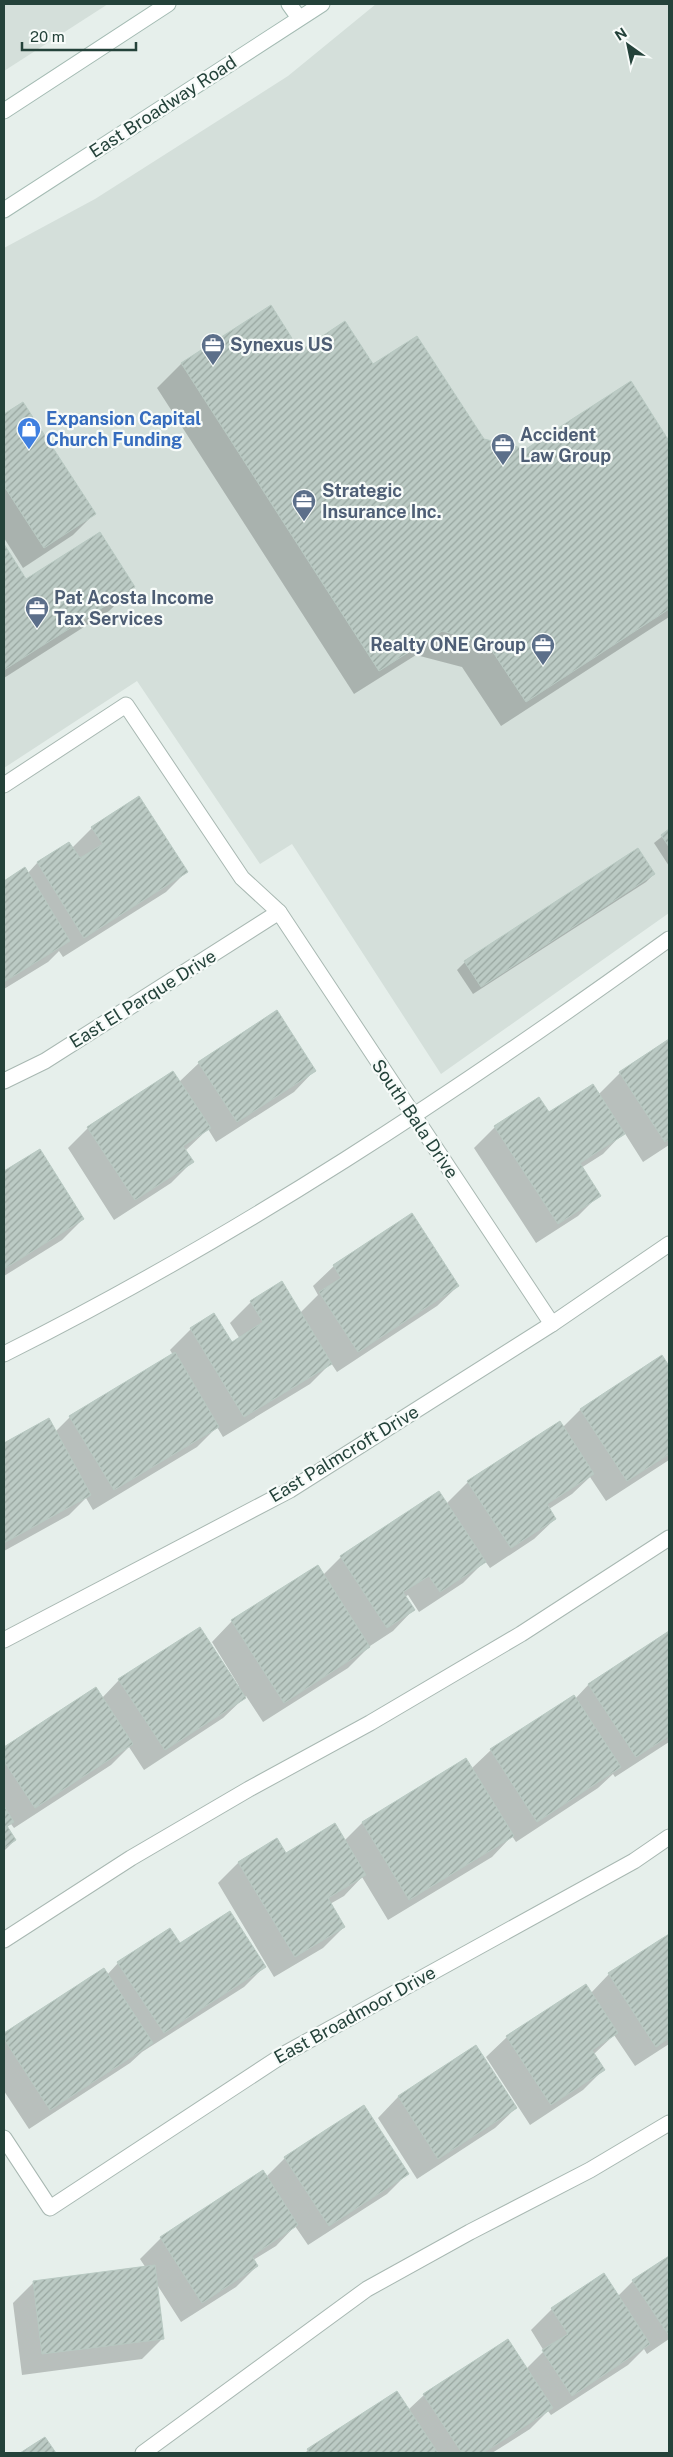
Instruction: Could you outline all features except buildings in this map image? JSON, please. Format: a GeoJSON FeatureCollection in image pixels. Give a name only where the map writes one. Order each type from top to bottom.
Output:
{"type":"FeatureCollection","features":[{"type":"Feature","properties":{"kind":"street"},"geometry":{"type":"LineString","coordinates":[[4,111],[168,4]]}},
{"type":"Feature","properties":{"kind":"street"},"geometry":{"type":"LineString","coordinates":[[290,4],[299,18]]}},
{"type":"Feature","properties":{"kind":"street","name":"East Broadway Road"},"geometry":{"type":"LineString","coordinates":[[4,210],[322,4]]}},
{"type":"Feature","properties":{"kind":"street","name":"South Bala Drive"},"geometry":{"type":"LineString","coordinates":[[4,785],[126,705],[242,878],[279,912],[552,1324]]}},
{"type":"Feature","properties":{"kind":"street","name":"East El Parque Drive"},"geometry":{"type":"LineString","coordinates":[[4,1081],[45,1061],[279,912]]}},
{"type":"Feature","properties":{"kind":"street"},"geometry":{"type":"LineString","coordinates":[[4,1354],[92,1310],[232,1230],[413,1115],[565,1014],[669,939]]}},
{"type":"Feature","properties":{"kind":"street","name":"East Palmcroft Drive"},"geometry":{"type":"LineString","coordinates":[[4,1640],[290,1490],[552,1324],[669,1244]]}},
{"type":"Feature","properties":{"kind":"street"},"geometry":{"type":"LineString","coordinates":[[4,1940],[131,1858],[249,1789],[370,1723],[521,1634],[669,1538]]}},
{"type":"Feature","properties":{"kind":"street","name":"East Broadmoor Drive"},"geometry":{"type":"LineString","coordinates":[[4,2138],[50,2208],[286,2053],[625,1866],[669,1837]]}},
{"type":"Feature","properties":{"kind":"street"},"geometry":{"type":"LineString","coordinates":[[143,2453],[367,2289],[470,2232],[590,2170],[669,2123]]}},
{"type":"Feature","properties":{"kind":"shaded area"},"geometry":{"type":"Polygon","coordinates":[[[4,4],[108,4],[4,71],[4,4]]]}},
{"type":"Feature","properties":{"kind":"shaded area"},"geometry":{"type":"Polygon","coordinates":[[[376,4],[669,4],[669,913],[441,1074],[292,844],[260,864],[137,681],[4,768],[4,248],[95,199],[288,76],[376,4]]]}},
{"type":"Feature","properties":{"kind":"place","name":"Synexus US"},"geometry":{"type":"Point","coordinates":[213,366]}},
{"type":"Feature","properties":{"kind":"place","name":"Expansion Capital Church Funding"},"geometry":{"type":"Point","coordinates":[29,450]}},
{"type":"Feature","properties":{"kind":"place","name":"Accident Law Group"},"geometry":{"type":"Point","coordinates":[503,466]}},
{"type":"Feature","properties":{"kind":"place","name":"Strategic Insurance Inc."},"geometry":{"type":"Point","coordinates":[304,522]}},
{"type":"Feature","properties":{"kind":"place","name":"Pat Acosta Income Tax Services"},"geometry":{"type":"Point","coordinates":[37,629]}},
{"type":"Feature","properties":{"kind":"place","name":"Realty ONE Group"},"geometry":{"type":"Point","coordinates":[543,666]}}]}
